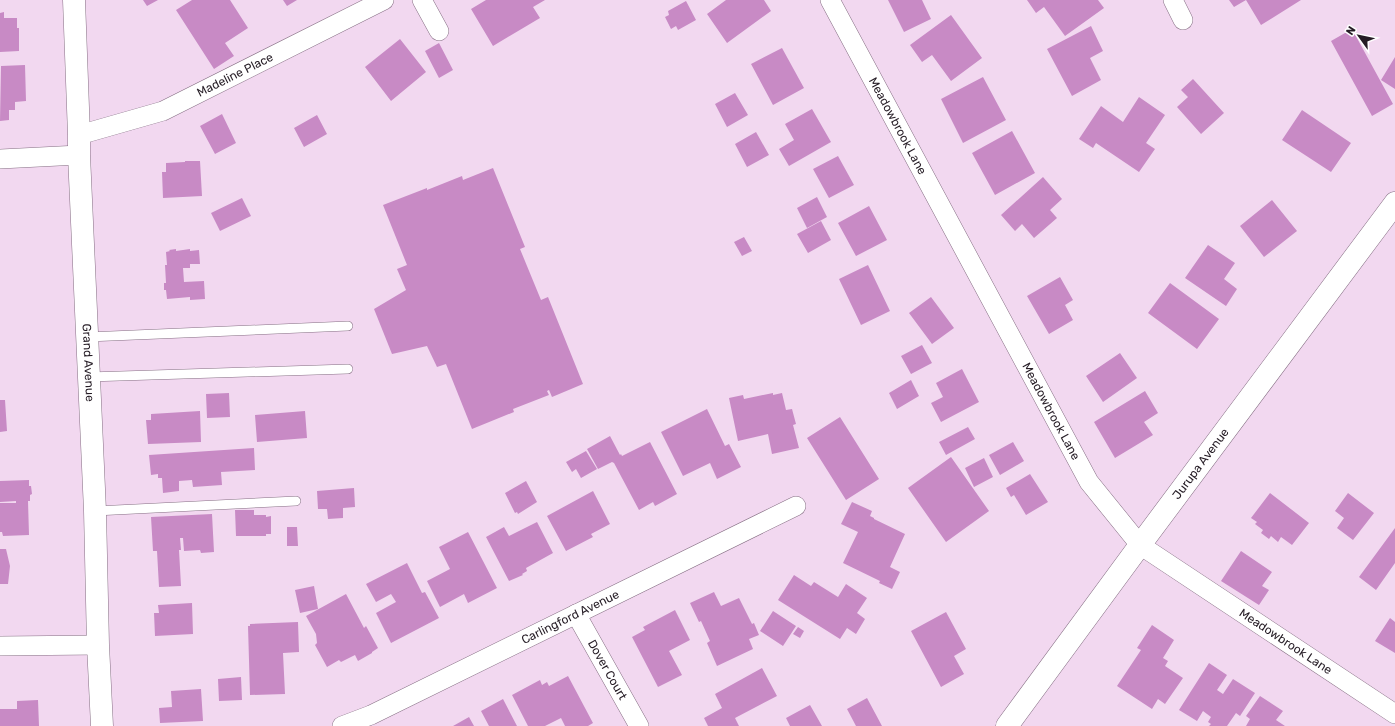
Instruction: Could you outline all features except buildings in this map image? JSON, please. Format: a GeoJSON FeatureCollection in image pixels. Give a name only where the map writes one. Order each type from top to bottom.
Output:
{"type":"FeatureCollection","features":[{"type":"Feature","properties":{"kind":"street","name":"Grand Avenue"},"geometry":{"type":"LineString","coordinates":[[74,0],[88,377],[95,511],[98,645],[102,726]]}},
{"type":"Feature","properties":{"kind":"street","name":"Madeline Place"},"geometry":{"type":"LineString","coordinates":[[0,159],[79,145],[163,111],[384,0]]}},
{"type":"Feature","properties":{"kind":"street"},"geometry":{"type":"LineString","coordinates":[[422,0],[439,32]]}},
{"type":"Feature","properties":{"kind":"street","name":"Meadowbrook Lane"},"geometry":{"type":"LineString","coordinates":[[830,0],[1089,482],[1140,545],[1395,714]]}},
{"type":"Feature","properties":{"kind":"street"},"geometry":{"type":"LineString","coordinates":[[1173,0],[1183,20]]}},
{"type":"Feature","properties":{"kind":"street","name":"Jurupa Avenue"},"geometry":{"type":"LineString","coordinates":[[1007,726],[1140,545],[1392,214]]}},
{"type":"Feature","properties":{"kind":"street","name":"Carlingford Avenue"},"geometry":{"type":"LineString","coordinates":[[342,726],[378,711],[796,506]]}},
{"type":"Feature","properties":{"kind":"street","name":"Dover Court"},"geometry":{"type":"LineString","coordinates":[[576,614],[639,726]]}},
{"type":"Feature","properties":{"kind":"street"},"geometry":{"type":"LineString","coordinates":[[0,646],[98,645]]}},
{"type":"Feature","properties":{"kind":"lane"},"geometry":{"type":"LineString","coordinates":[[87,337],[348,326]]}},
{"type":"Feature","properties":{"kind":"lane"},"geometry":{"type":"LineString","coordinates":[[88,377],[348,369]]}},
{"type":"Feature","properties":{"kind":"lane"},"geometry":{"type":"LineString","coordinates":[[95,511],[296,501]]}}]}
